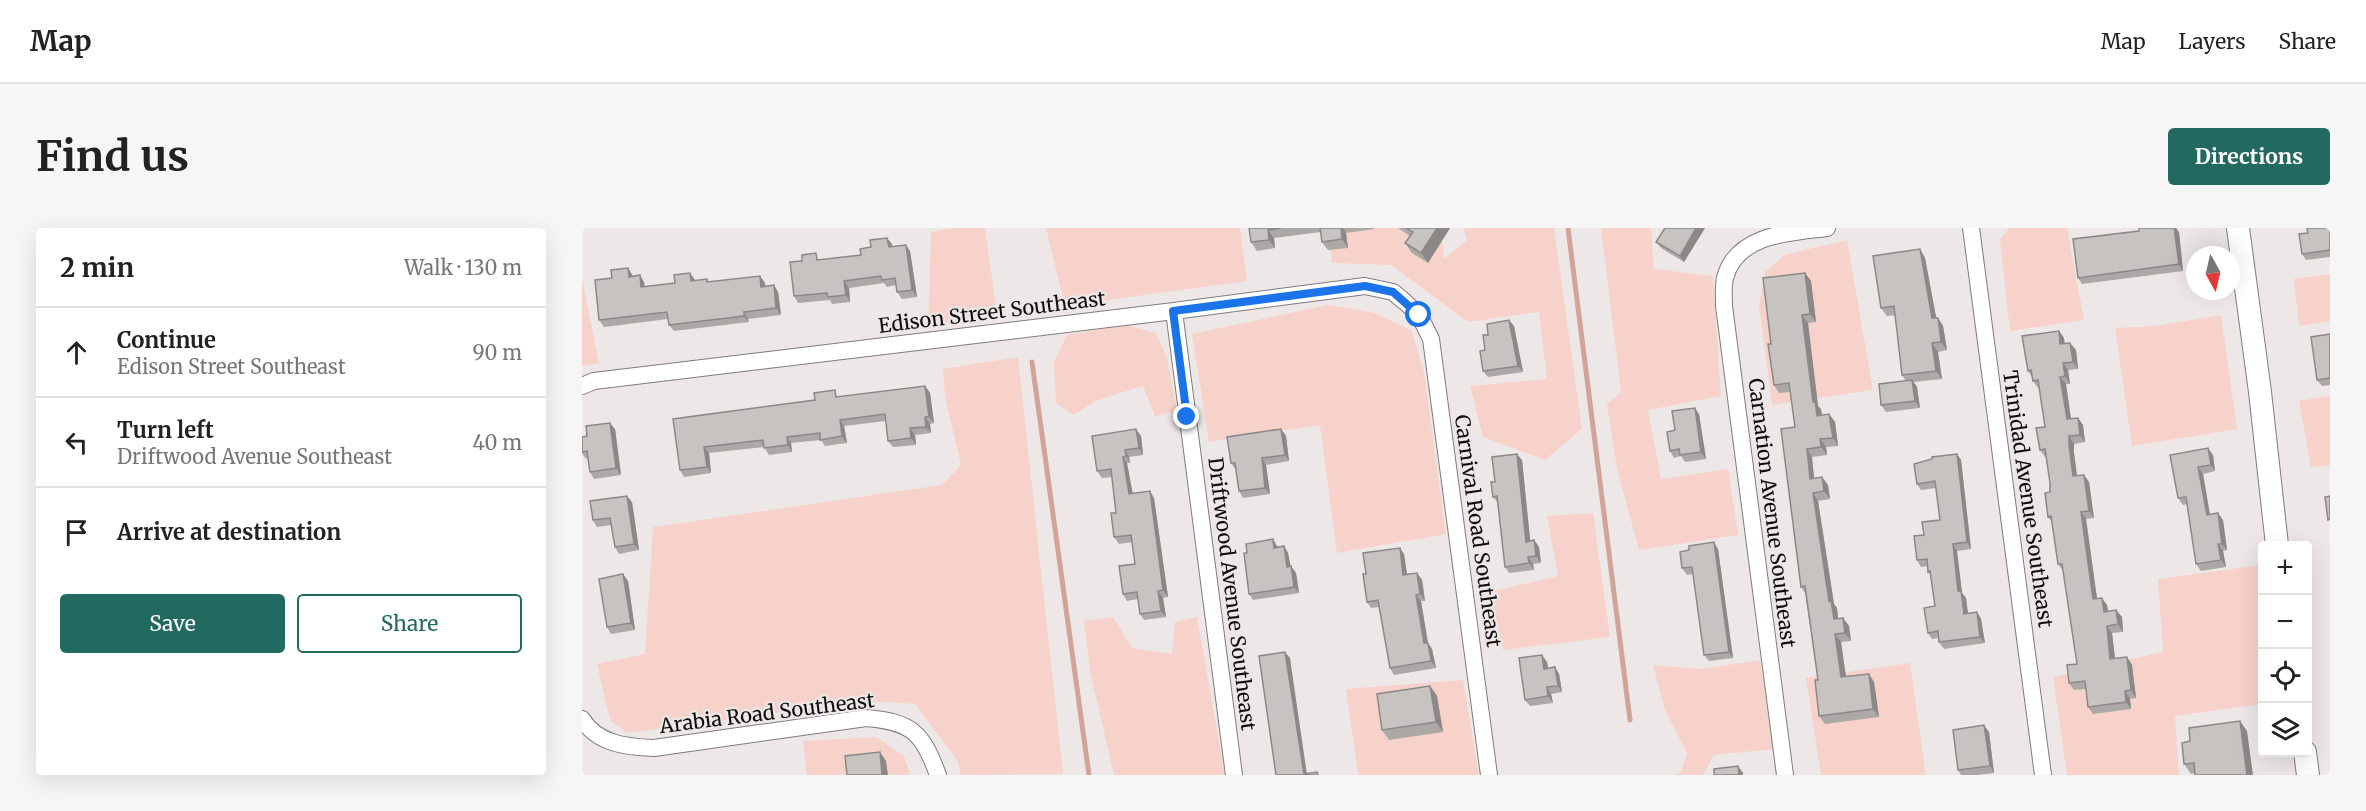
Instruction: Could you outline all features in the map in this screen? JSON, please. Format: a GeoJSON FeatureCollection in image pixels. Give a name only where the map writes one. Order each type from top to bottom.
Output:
{"type":"FeatureCollection","features":[{"type":"Feature","properties":{"kind":"street","name":"Carnation Avenue Southeast"},"geometry":{"type":"LineString","coordinates":[[1785,775],[1724,306],[1725,278],[1734,258],[1755,243],[1779,234],[1827,228]]}},
{"type":"Feature","properties":{"kind":"street","name":"Trinidad Avenue Southeast"},"geometry":{"type":"LineString","coordinates":[[1971,228],[2043,775]]}},
{"type":"Feature","properties":{"kind":"street"},"geometry":{"type":"LineString","coordinates":[[2238,228],[2260,392],[2276,541]]}},
{"type":"Feature","properties":{"kind":"street","name":"Edison Street Southeast"},"geometry":{"type":"LineString","coordinates":[[582,386],[594,381],[1365,286],[1393,292],[1405,302]]}},
{"type":"Feature","properties":{"kind":"street","name":"Carnival Road Southeast"},"geometry":{"type":"LineString","coordinates":[[1405,302],[1419,315],[1431,339],[1489,775]]}},
{"type":"Feature","properties":{"kind":"street","name":"Driftwood Avenue Southeast"},"geometry":{"type":"LineString","coordinates":[[1173,311],[1234,775]]}},
{"type":"Feature","properties":{"kind":"street","name":"Arabia Road Southeast"},"geometry":{"type":"LineString","coordinates":[[582,718],[586,725],[603,739],[626,747],[650,748],[866,718],[894,720],[916,733],[930,753],[938,775]]}},
{"type":"Feature","properties":{"kind":"street"},"geometry":{"type":"LineString","coordinates":[[2306,757],[2308,775]]}},
{"type":"Feature","properties":{"kind":"shaded area"},"geometry":{"type":"Polygon","coordinates":[[[953,228],[985,228],[997,315],[928,327],[931,232],[953,228]]]}},
{"type":"Feature","properties":{"kind":"shaded area"},"geometry":{"type":"Polygon","coordinates":[[[1046,228],[1240,228],[1247,281],[1065,306],[1046,228]]]}},
{"type":"Feature","properties":{"kind":"shaded area"},"geometry":{"type":"Polygon","coordinates":[[[1328,228],[1441,228],[1444,259],[1467,240],[1464,228],[1554,228],[1582,429],[1545,460],[1483,437],[1470,386],[1547,379],[1539,312],[1468,322],[1391,265],[1332,263],[1328,228]]]}},
{"type":"Feature","properties":{"kind":"shaded area"},"geometry":{"type":"Polygon","coordinates":[[[1601,228],[1651,228],[1654,269],[1713,276],[1721,396],[1648,410],[1661,479],[1728,469],[1738,535],[1639,550],[1617,469],[1607,404],[1621,392],[1601,228]]]}},
{"type":"Feature","properties":{"kind":"shaded area"},"geometry":{"type":"Polygon","coordinates":[[[2009,228],[2067,228],[2084,320],[2010,331],[2000,240],[2009,228]]]}},
{"type":"Feature","properties":{"kind":"shaded area"},"geometry":{"type":"Polygon","coordinates":[[[1847,240],[1873,390],[1772,405],[1759,305],[1765,272],[1784,255],[1847,240]]]}},
{"type":"Feature","properties":{"kind":"shaded area"},"geometry":{"type":"Polygon","coordinates":[[[2330,274],[2330,321],[2299,326],[2294,279],[2330,274]]]}},
{"type":"Feature","properties":{"kind":"shaded area"},"geometry":{"type":"Polygon","coordinates":[[[582,279],[599,363],[582,366],[582,279]]]}},
{"type":"Feature","properties":{"kind":"shaded area"},"geometry":{"type":"Polygon","coordinates":[[[1328,305],[1375,313],[1412,331],[1424,372],[1446,534],[1337,553],[1320,425],[1209,442],[1192,334],[1328,305]]]}},
{"type":"Feature","properties":{"kind":"shaded area"},"geometry":{"type":"Polygon","coordinates":[[[2221,315],[2237,429],[2132,446],[2115,328],[2155,326],[2221,315]]]}},
{"type":"Feature","properties":{"kind":"shaded area"},"geometry":{"type":"Polygon","coordinates":[[[1127,325],[1156,333],[1167,358],[1177,411],[1155,416],[1143,386],[1095,401],[1074,415],[1056,403],[1054,362],[1067,335],[1127,325]]]}},
{"type":"Feature","properties":{"kind":"shaded area"},"geometry":{"type":"Polygon","coordinates":[[[1018,357],[1063,774],[961,775],[958,761],[915,704],[864,701],[627,733],[610,720],[597,664],[645,654],[653,527],[942,485],[961,465],[945,397],[943,369],[1018,357]]]}},
{"type":"Feature","properties":{"kind":"shaded area"},"geometry":{"type":"Polygon","coordinates":[[[2330,396],[2330,465],[2311,467],[2299,401],[2330,396]]]}},
{"type":"Feature","properties":{"kind":"shaded area"},"geometry":{"type":"Polygon","coordinates":[[[1593,513],[1610,637],[1503,650],[1490,592],[1558,576],[1547,516],[1593,513]]]}},
{"type":"Feature","properties":{"kind":"shaded area"},"geometry":{"type":"Polygon","coordinates":[[[2258,565],[2258,705],[2175,716],[2179,775],[2067,775],[2053,677],[2163,652],[2158,579],[2258,565]]]}},
{"type":"Feature","properties":{"kind":"shaded area"},"geometry":{"type":"Polygon","coordinates":[[[1113,617],[1132,648],[1172,654],[1175,622],[1197,617],[1225,775],[1114,775],[1090,671],[1084,621],[1113,617]]]}},
{"type":"Feature","properties":{"kind":"shaded area"},"geometry":{"type":"Polygon","coordinates":[[[1760,660],[1774,749],[1714,755],[1703,775],[1674,775],[1681,772],[1687,753],[1665,710],[1653,665],[1701,669],[1760,660]]]}},
{"type":"Feature","properties":{"kind":"shaded area"},"geometry":{"type":"Polygon","coordinates":[[[1910,663],[1926,775],[1821,775],[1806,678],[1910,663]]]}},
{"type":"Feature","properties":{"kind":"shaded area"},"geometry":{"type":"Polygon","coordinates":[[[1463,680],[1479,775],[1358,775],[1346,689],[1463,680]]]}},
{"type":"Feature","properties":{"kind":"shaded area"},"geometry":{"type":"Polygon","coordinates":[[[876,737],[904,756],[910,775],[807,775],[803,741],[876,737]]]}},
{"type":"Feature","properties":{"kind":"building"},"geometry":{"type":"Polygon","coordinates":[[[1249,228],[1281,228],[1268,230],[1269,240],[1251,242],[1249,228]]]}},
{"type":"Feature","properties":{"kind":"building"},"geometry":{"type":"Polygon","coordinates":[[[1320,228],[1341,228],[1342,239],[1322,242],[1320,228]]]}},
{"type":"Feature","properties":{"kind":"building"},"geometry":{"type":"Polygon","coordinates":[[[1406,228],[1437,228],[1421,253],[1405,243],[1413,232],[1406,228]]]}},
{"type":"Feature","properties":{"kind":"building"},"geometry":{"type":"Polygon","coordinates":[[[1665,228],[1696,228],[1680,256],[1656,242],[1665,228]]]}},
{"type":"Feature","properties":{"kind":"building"},"geometry":{"type":"Polygon","coordinates":[[[2139,228],[2174,228],[2179,264],[2078,278],[2073,239],[2139,231],[2139,228]]]}},
{"type":"Feature","properties":{"kind":"building"},"geometry":{"type":"Polygon","coordinates":[[[2307,228],[2330,228],[2330,250],[2302,254],[2299,234],[2308,233],[2307,228]]]}},
{"type":"Feature","properties":{"kind":"building"},"geometry":{"type":"Polygon","coordinates":[[[887,238],[889,247],[906,245],[912,290],[897,292],[895,278],[882,280],[881,276],[844,281],[846,295],[828,297],[827,293],[794,296],[790,262],[802,261],[802,255],[816,253],[817,260],[861,255],[860,249],[871,247],[870,240],[887,238]]]}},
{"type":"Feature","properties":{"kind":"building"},"geometry":{"type":"Polygon","coordinates":[[[1920,249],[1932,318],[1938,318],[1941,342],[1932,343],[1936,371],[1902,375],[1894,306],[1881,308],[1873,256],[1920,249]]]}},
{"type":"Feature","properties":{"kind":"building"},"geometry":{"type":"Polygon","coordinates":[[[628,268],[629,277],[640,275],[641,287],[675,283],[674,275],[690,273],[691,281],[707,279],[707,282],[760,276],[761,287],[774,285],[776,308],[744,312],[744,316],[669,325],[667,312],[599,320],[595,280],[612,278],[611,270],[628,268]]]}},
{"type":"Feature","properties":{"kind":"building"},"geometry":{"type":"Polygon","coordinates":[[[1805,273],[1810,314],[1802,315],[1813,402],[1815,401],[1817,416],[1829,414],[1833,438],[1820,439],[1821,447],[1807,449],[1810,479],[1822,477],[1824,491],[1813,493],[1829,601],[1831,600],[1834,619],[1843,618],[1845,633],[1835,634],[1841,677],[1869,674],[1873,709],[1819,716],[1815,680],[1818,680],[1805,586],[1801,587],[1781,429],[1795,427],[1789,383],[1774,385],[1763,278],[1805,273]]]}},
{"type":"Feature","properties":{"kind":"building"},"geometry":{"type":"Polygon","coordinates":[[[1509,320],[1518,366],[1483,371],[1480,351],[1485,350],[1483,335],[1488,335],[1487,324],[1509,320]]]}},
{"type":"Feature","properties":{"kind":"building"},"geometry":{"type":"Polygon","coordinates":[[[2059,331],[2060,344],[2070,343],[2073,362],[2063,363],[2065,376],[2060,377],[2067,419],[2078,418],[2080,435],[2069,436],[2069,445],[2073,476],[2084,475],[2089,511],[2081,512],[2093,599],[2102,598],[2104,612],[2116,610],[2118,624],[2107,626],[2110,659],[2127,657],[2131,690],[2125,691],[2126,702],[2088,707],[2085,681],[2069,683],[2067,665],[2077,664],[2062,564],[2058,564],[2051,516],[2048,517],[2045,493],[2050,492],[2050,483],[2045,449],[2040,450],[2036,428],[2045,427],[2038,380],[2033,381],[2031,370],[2028,371],[2022,336],[2059,331]]]}},
{"type":"Feature","properties":{"kind":"building"},"geometry":{"type":"Polygon","coordinates":[[[2330,334],[2330,378],[2317,380],[2311,337],[2330,334]]]}},
{"type":"Feature","properties":{"kind":"building"},"geometry":{"type":"Polygon","coordinates":[[[1912,380],[1915,401],[1881,405],[1879,384],[1912,380]]]}},
{"type":"Feature","properties":{"kind":"building"},"geometry":{"type":"Polygon","coordinates":[[[925,386],[929,417],[925,417],[926,427],[910,428],[911,438],[888,441],[885,414],[840,420],[842,436],[820,440],[820,433],[787,437],[788,445],[764,448],[763,440],[704,447],[707,467],[680,470],[673,419],[815,400],[814,393],[835,390],[836,397],[925,386]]]}},
{"type":"Feature","properties":{"kind":"building"},"geometry":{"type":"Polygon","coordinates":[[[1695,408],[1701,452],[1680,455],[1679,449],[1670,451],[1667,432],[1675,430],[1672,411],[1695,408]]]}},
{"type":"Feature","properties":{"kind":"building"},"geometry":{"type":"Polygon","coordinates":[[[610,423],[616,468],[590,472],[587,451],[582,452],[582,437],[587,436],[586,426],[610,423]]]}},
{"type":"Feature","properties":{"kind":"building"},"geometry":{"type":"Polygon","coordinates":[[[1136,429],[1139,448],[1125,450],[1126,456],[1123,457],[1129,494],[1150,491],[1163,590],[1158,591],[1161,611],[1140,614],[1137,592],[1123,594],[1119,566],[1135,564],[1131,535],[1114,537],[1111,513],[1116,513],[1111,469],[1097,471],[1092,436],[1136,429]]]}},
{"type":"Feature","properties":{"kind":"building"},"geometry":{"type":"Polygon","coordinates":[[[1281,429],[1285,455],[1262,458],[1265,488],[1239,491],[1235,463],[1231,463],[1227,437],[1281,429]]]}},
{"type":"Feature","properties":{"kind":"building"},"geometry":{"type":"Polygon","coordinates":[[[2208,448],[2211,465],[2198,467],[2207,515],[2218,513],[2222,544],[2218,544],[2221,560],[2196,564],[2186,497],[2178,498],[2170,455],[2208,448]]]}},
{"type":"Feature","properties":{"kind":"building"},"geometry":{"type":"Polygon","coordinates":[[[1517,454],[1526,542],[1534,540],[1536,556],[1528,557],[1529,563],[1505,567],[1497,496],[1493,497],[1491,482],[1495,482],[1492,457],[1517,454]]]}},
{"type":"Feature","properties":{"kind":"building"},"geometry":{"type":"Polygon","coordinates":[[[1957,454],[1967,542],[1953,544],[1958,591],[1961,591],[1964,614],[1977,612],[1980,637],[1939,642],[1938,631],[1928,633],[1924,608],[1935,606],[1930,571],[1928,572],[1927,559],[1917,560],[1914,536],[1924,535],[1922,522],[1940,520],[1935,481],[1917,484],[1914,464],[1932,459],[1932,457],[1957,454]]]}},
{"type":"Feature","properties":{"kind":"building"},"geometry":{"type":"Polygon","coordinates":[[[627,496],[634,544],[615,547],[610,518],[593,520],[590,501],[627,496]]]}},
{"type":"Feature","properties":{"kind":"building"},"geometry":{"type":"Polygon","coordinates":[[[2330,496],[2330,519],[2328,520],[2325,497],[2330,496]]]}},
{"type":"Feature","properties":{"kind":"building"},"geometry":{"type":"Polygon","coordinates":[[[1273,539],[1274,548],[1284,546],[1287,567],[1291,566],[1294,587],[1249,594],[1244,553],[1247,553],[1246,544],[1273,539]]]}},
{"type":"Feature","properties":{"kind":"building"},"geometry":{"type":"Polygon","coordinates":[[[1714,542],[1729,652],[1704,655],[1692,567],[1682,568],[1680,552],[1689,550],[1689,546],[1714,542]]]}},
{"type":"Feature","properties":{"kind":"building"},"geometry":{"type":"Polygon","coordinates":[[[1400,548],[1403,575],[1417,573],[1420,594],[1416,595],[1424,643],[1428,643],[1431,661],[1390,668],[1378,600],[1367,602],[1363,553],[1400,548]]]}},
{"type":"Feature","properties":{"kind":"building"},"geometry":{"type":"Polygon","coordinates":[[[623,574],[631,623],[607,627],[599,579],[623,574]]]}},
{"type":"Feature","properties":{"kind":"building"},"geometry":{"type":"Polygon","coordinates":[[[1285,652],[1304,774],[1317,772],[1318,775],[1276,775],[1259,656],[1285,652]]]}},
{"type":"Feature","properties":{"kind":"building"},"geometry":{"type":"Polygon","coordinates":[[[1542,655],[1544,669],[1555,667],[1558,686],[1547,687],[1548,696],[1525,700],[1519,658],[1542,655]]]}},
{"type":"Feature","properties":{"kind":"building"},"geometry":{"type":"Polygon","coordinates":[[[1430,686],[1436,722],[1382,730],[1377,694],[1430,686]]]}},
{"type":"Feature","properties":{"kind":"building"},"geometry":{"type":"Polygon","coordinates":[[[2240,721],[2247,775],[2195,775],[2194,763],[2184,764],[2182,743],[2190,741],[2189,728],[2240,721]]]}},
{"type":"Feature","properties":{"kind":"building"},"geometry":{"type":"Polygon","coordinates":[[[1984,725],[1990,766],[1958,770],[1953,730],[1984,725]]]}},
{"type":"Feature","properties":{"kind":"building"},"geometry":{"type":"Polygon","coordinates":[[[880,752],[882,775],[847,775],[845,756],[880,752]]]}},
{"type":"Feature","properties":{"kind":"building"},"geometry":{"type":"Polygon","coordinates":[[[1738,766],[1739,775],[1714,775],[1714,769],[1738,766]]]}},
{"type":"Feature","properties":{"kind":"waterway"},"geometry":{"type":"LineString","coordinates":[[1568,228],[1630,720]]}},
{"type":"Feature","properties":{"kind":"waterway"},"geometry":{"type":"LineString","coordinates":[[1032,362],[1089,775]]}},
{"type":"Feature","properties":{"kind":"route"},"geometry":{"type":"LineString","coordinates":[[1187,417],[1173,311],[1365,286],[1393,292],[1419,315]]}}]}
